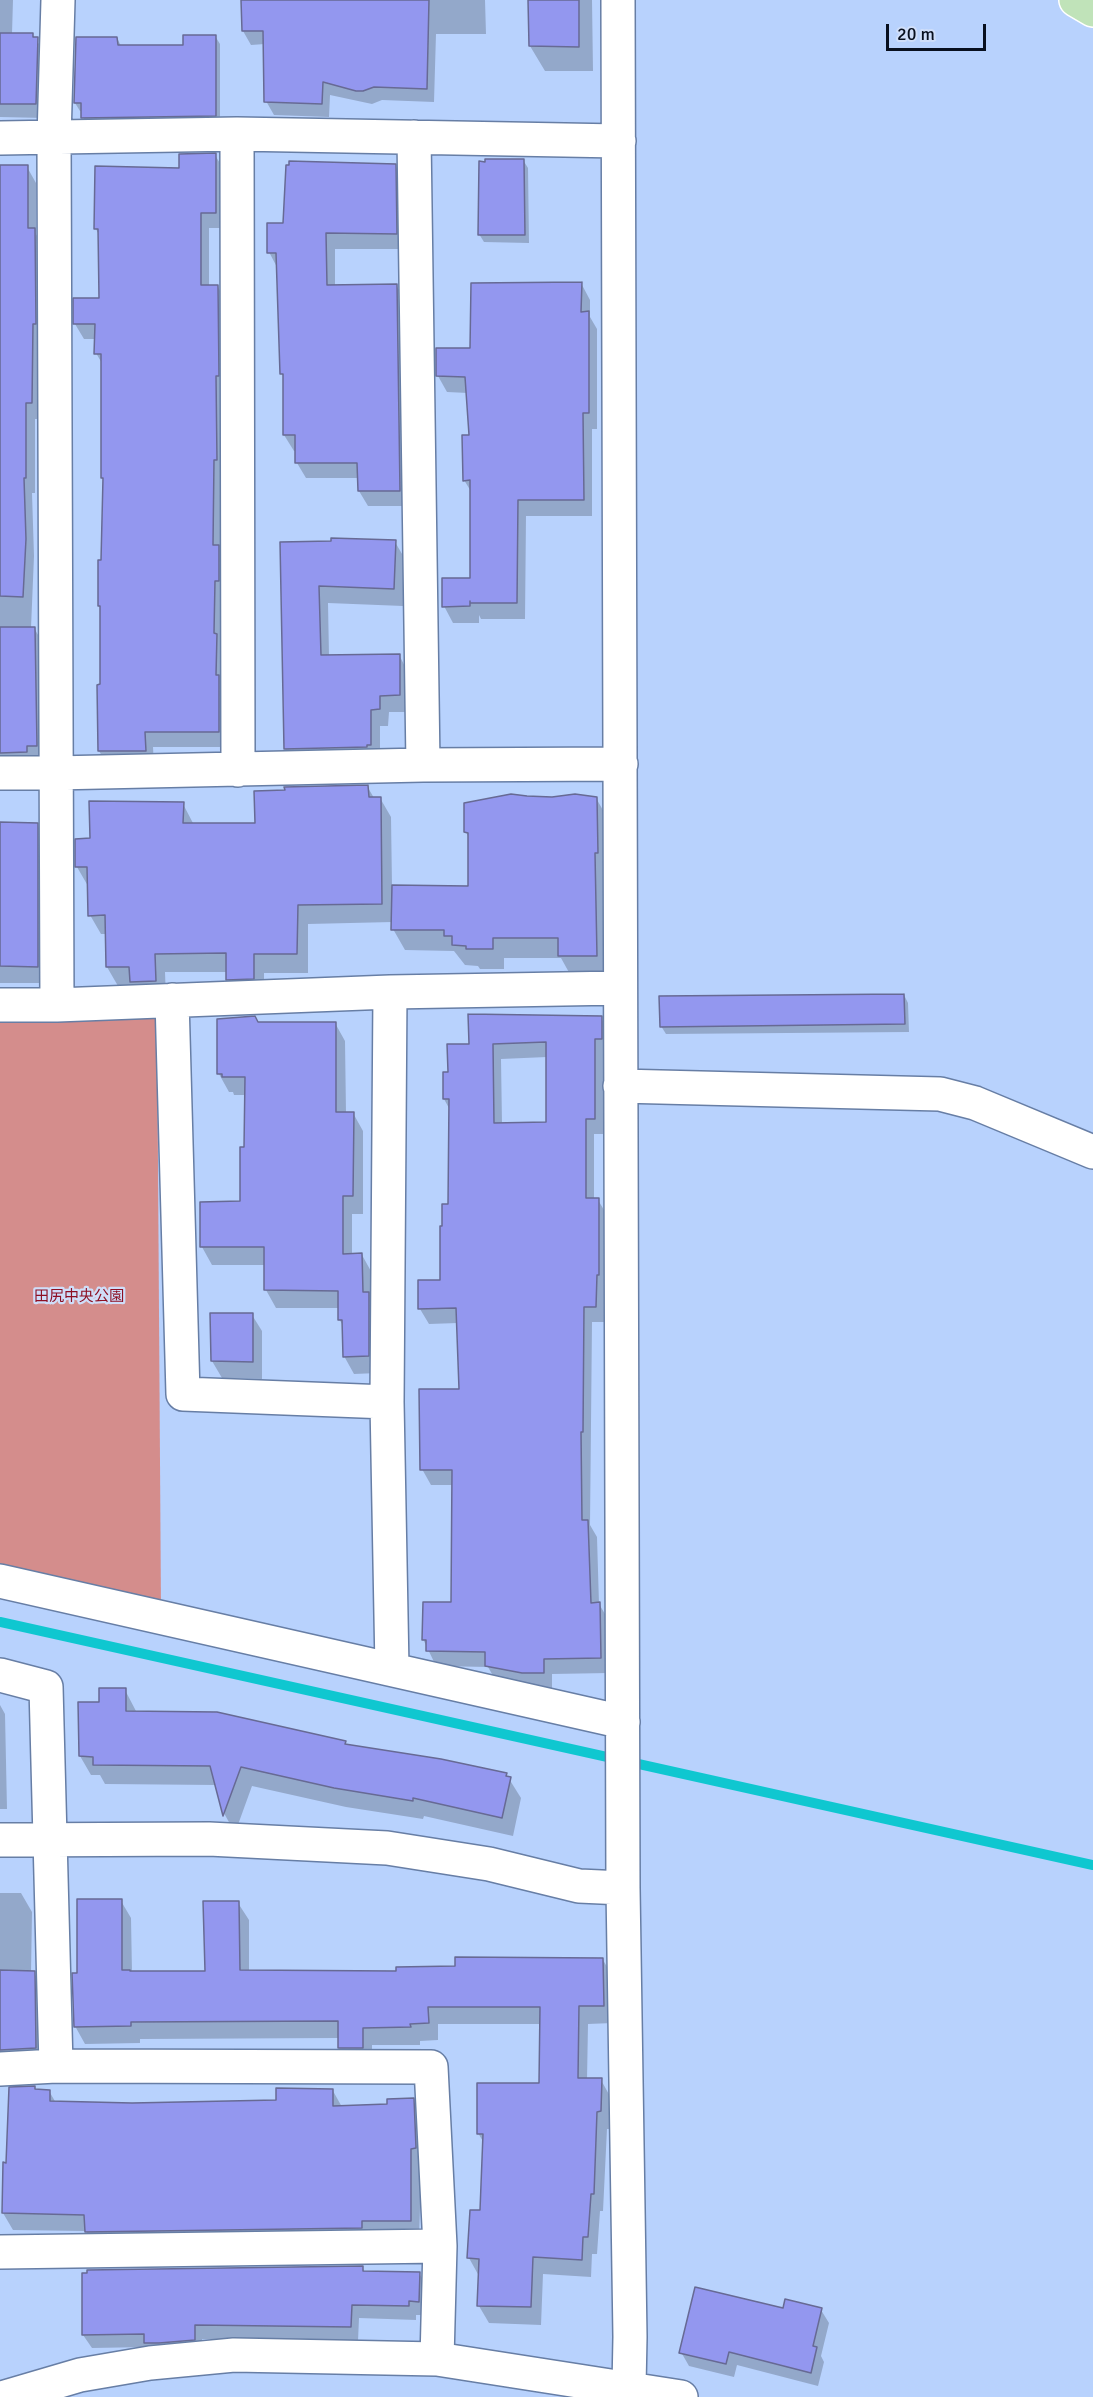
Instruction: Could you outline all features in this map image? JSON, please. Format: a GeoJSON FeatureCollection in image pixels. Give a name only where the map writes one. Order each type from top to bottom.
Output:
{"type":"FeatureCollection","features":[{"type":"Feature","properties":{"kind":"main road"},"geometry":{"type":"LineString","coordinates":[[1076,0],[1093,10]]}},
{"type":"Feature","properties":{"kind":"street"},"geometry":{"type":"LineString","coordinates":[[57,0],[54,138],[57,1005]]}},
{"type":"Feature","properties":{"kind":"street"},"geometry":{"type":"LineString","coordinates":[[618,0],[620,1086],[625,1793],[623,1888],[630,2337],[627,2392]]}},
{"type":"Feature","properties":{"kind":"street"},"geometry":{"type":"LineString","coordinates":[[237,134],[238,770]]}},
{"type":"Feature","properties":{"kind":"street"},"geometry":{"type":"LineString","coordinates":[[0,138],[237,134],[619,141]]}},
{"type":"Feature","properties":{"kind":"street"},"geometry":{"type":"LineString","coordinates":[[414,137],[423,765]]}},
{"type":"Feature","properties":{"kind":"street"},"geometry":{"type":"LineString","coordinates":[[0,773],[423,765],[621,764]]}},
{"type":"Feature","properties":{"kind":"street"},"geometry":{"type":"LineString","coordinates":[[0,1005],[57,1005],[390,992],[620,988]]}},
{"type":"Feature","properties":{"kind":"street"},"geometry":{"type":"LineString","coordinates":[[390,992],[387,1402],[392,1669]]}},
{"type":"Feature","properties":{"kind":"street"},"geometry":{"type":"LineString","coordinates":[[172,1000],[183,1394],[387,1402]]}},
{"type":"Feature","properties":{"kind":"street"},"geometry":{"type":"LineString","coordinates":[[620,1086],[940,1094],[975,1103],[1093,1152]]}},
{"type":"Feature","properties":{"kind":"street"},"geometry":{"type":"LineString","coordinates":[[0,1581],[623,1722]]}},
{"type":"Feature","properties":{"kind":"street"},"geometry":{"type":"LineString","coordinates":[[0,1675],[46,1687],[56,2066]]}},
{"type":"Feature","properties":{"kind":"street"},"geometry":{"type":"LineString","coordinates":[[0,1840],[209,1839],[387,1848],[489,1864],[579,1886],[623,1888]]}},
{"type":"Feature","properties":{"kind":"street"},"geometry":{"type":"LineString","coordinates":[[0,2069],[56,2066],[431,2067],[440,2246],[437,2359]]}},
{"type":"Feature","properties":{"kind":"street"},"geometry":{"type":"LineString","coordinates":[[0,2252],[440,2246]]}},
{"type":"Feature","properties":{"kind":"street"},"geometry":{"type":"LineString","coordinates":[[5,2397],[80,2375],[150,2362],[234,2355],[437,2359],[627,2392],[681,2397]]}},
{"type":"Feature","properties":{"kind":"green space","name":"田尻中央公園"},"geometry":{"type":"Polygon","coordinates":[[[0,1016],[157,1016],[161,1610],[0,1579],[0,1016]]]}},
{"type":"Feature","properties":{"kind":"building"},"geometry":{"type":"Polygon","coordinates":[[[241,0],[429,0],[427,89],[374,87],[356,91],[323,82],[322,104],[264,102],[263,31],[242,31],[241,0]]]}},
{"type":"Feature","properties":{"kind":"building"},"geometry":{"type":"Polygon","coordinates":[[[528,0],[579,0],[579,47],[529,46],[528,0]]]}},
{"type":"Feature","properties":{"kind":"building"},"geometry":{"type":"Polygon","coordinates":[[[0,33],[33,33],[33,37],[38,37],[36,104],[0,104],[0,33]]]}},
{"type":"Feature","properties":{"kind":"building"},"geometry":{"type":"Polygon","coordinates":[[[183,35],[216,35],[216,116],[81,118],[81,103],[74,103],[76,37],[117,37],[118,45],[183,45],[183,35]]]}},
{"type":"Feature","properties":{"kind":"building"},"geometry":{"type":"Polygon","coordinates":[[[216,153],[216,213],[201,213],[201,285],[218,285],[219,376],[216,376],[217,460],[214,460],[213,545],[219,545],[219,581],[215,581],[214,633],[217,634],[216,675],[219,675],[219,732],[145,732],[146,751],[98,751],[97,685],[100,684],[100,606],[98,606],[98,560],[101,560],[103,478],[101,478],[101,354],[94,354],[95,324],[73,324],[73,298],[99,298],[98,229],[94,229],[95,166],[179,168],[179,154],[216,153]]]}},
{"type":"Feature","properties":{"kind":"building"},"geometry":{"type":"Polygon","coordinates":[[[485,159],[524,159],[525,235],[478,235],[479,161],[485,162],[485,159]]]}},
{"type":"Feature","properties":{"kind":"building"},"geometry":{"type":"Polygon","coordinates":[[[289,161],[396,164],[397,234],[326,233],[327,285],[397,284],[400,491],[358,491],[357,463],[295,463],[295,435],[283,435],[283,374],[280,374],[276,253],[267,253],[267,223],[283,223],[286,165],[289,165],[289,161]]]}},
{"type":"Feature","properties":{"kind":"building"},"geometry":{"type":"Polygon","coordinates":[[[0,165],[28,165],[28,228],[35,228],[36,324],[33,324],[32,403],[26,403],[26,478],[24,478],[26,539],[23,597],[0,596],[0,165]]]}},
{"type":"Feature","properties":{"kind":"building"},"geometry":{"type":"Polygon","coordinates":[[[582,282],[581,312],[589,311],[589,413],[583,413],[584,500],[518,500],[517,603],[470,603],[470,606],[442,607],[442,578],[470,578],[470,480],[463,481],[462,435],[469,435],[465,377],[436,376],[436,348],[470,348],[471,283],[582,282]]]}},
{"type":"Feature","properties":{"kind":"building"},"geometry":{"type":"Polygon","coordinates":[[[331,538],[396,540],[394,589],[319,586],[321,655],[400,654],[400,695],[380,696],[380,709],[371,710],[371,745],[367,747],[284,749],[280,542],[331,541],[331,538]]]}},
{"type":"Feature","properties":{"kind":"building"},"geometry":{"type":"Polygon","coordinates":[[[0,627],[35,627],[37,746],[27,746],[27,752],[0,753],[0,627]]]}},
{"type":"Feature","properties":{"kind":"building"},"geometry":{"type":"Polygon","coordinates":[[[368,785],[369,797],[381,797],[382,904],[298,905],[297,954],[254,954],[254,979],[226,980],[226,953],[155,954],[156,981],[130,982],[129,967],[106,967],[105,915],[88,916],[87,867],[75,867],[75,839],[90,838],[89,801],[184,802],[183,823],[255,823],[254,791],[285,790],[284,787],[368,785]]]}},
{"type":"Feature","properties":{"kind":"building"},"geometry":{"type":"Polygon","coordinates":[[[511,794],[552,797],[575,794],[597,797],[598,853],[595,853],[597,956],[558,956],[558,938],[493,938],[493,949],[466,949],[466,946],[452,945],[452,936],[444,936],[444,930],[391,930],[392,885],[468,886],[468,833],[464,832],[464,803],[511,794]]]}},
{"type":"Feature","properties":{"kind":"building"},"geometry":{"type":"Polygon","coordinates":[[[0,822],[38,823],[38,967],[0,966],[0,822]]]}},
{"type":"Feature","properties":{"kind":"building"},"geometry":{"type":"Polygon","coordinates":[[[904,994],[905,1024],[660,1027],[659,996],[904,994]]]}},
{"type":"Feature","properties":{"kind":"building"},"geometry":{"type":"Polygon","coordinates":[[[468,1014],[602,1016],[602,1039],[595,1039],[595,1119],[586,1119],[586,1198],[599,1198],[599,1275],[597,1275],[596,1307],[584,1307],[583,1432],[581,1432],[582,1520],[588,1520],[591,1603],[600,1602],[601,1658],[544,1659],[544,1673],[522,1673],[485,1666],[485,1652],[426,1651],[426,1640],[422,1640],[423,1602],[451,1602],[452,1470],[420,1470],[419,1389],[459,1389],[456,1308],[418,1309],[418,1280],[440,1280],[442,1204],[448,1204],[449,1099],[443,1099],[443,1072],[448,1072],[447,1044],[469,1044],[468,1014]],[[546,1042],[493,1044],[494,1123],[546,1122],[546,1042]]]}},
{"type":"Feature","properties":{"kind":"building"},"geometry":{"type":"Polygon","coordinates":[[[255,1016],[258,1022],[336,1022],[336,1112],[354,1112],[353,1196],[343,1196],[343,1254],[362,1253],[363,1292],[369,1292],[369,1356],[343,1357],[342,1320],[338,1320],[338,1291],[264,1290],[264,1247],[200,1247],[200,1202],[240,1201],[240,1147],[244,1147],[245,1077],[222,1077],[222,1074],[217,1074],[217,1019],[255,1016]]]}},
{"type":"Feature","properties":{"kind":"building"},"geometry":{"type":"Polygon","coordinates":[[[210,1313],[253,1313],[253,1362],[211,1361],[210,1313]]]}},
{"type":"Feature","properties":{"kind":"building"},"geometry":{"type":"Polygon","coordinates":[[[99,1688],[126,1688],[126,1711],[217,1712],[346,1741],[345,1744],[441,1759],[507,1773],[506,1776],[511,1777],[502,1818],[413,1798],[413,1801],[334,1788],[241,1767],[223,1816],[210,1766],[93,1765],[93,1757],[79,1756],[78,1702],[99,1702],[99,1688]]]}},
{"type":"Feature","properties":{"kind":"building"},"geometry":{"type":"Polygon","coordinates":[[[77,1899],[122,1899],[122,1970],[130,1971],[205,1971],[203,1901],[239,1901],[240,1970],[396,1971],[396,1967],[455,1966],[455,1957],[603,1958],[604,2006],[579,2006],[578,2078],[602,2078],[601,2111],[597,2112],[594,2194],[591,2194],[588,2237],[583,2237],[582,2260],[533,2257],[531,2307],[477,2306],[479,2259],[467,2258],[470,2210],[480,2210],[483,2134],[477,2134],[477,2083],[539,2083],[540,2007],[428,2007],[429,2023],[410,2024],[411,2027],[363,2028],[363,2048],[338,2048],[338,2021],[131,2022],[131,2026],[74,2027],[72,1973],[77,1973],[77,1899]]]}},
{"type":"Feature","properties":{"kind":"building"},"geometry":{"type":"Polygon","coordinates":[[[0,1970],[35,1971],[36,2048],[0,2050],[0,1970]]]}},
{"type":"Feature","properties":{"kind":"building"},"geometry":{"type":"Polygon","coordinates":[[[35,2086],[35,2089],[50,2090],[50,2101],[132,2103],[276,2100],[276,2088],[333,2089],[333,2106],[387,2104],[387,2099],[414,2098],[416,2148],[411,2149],[411,2221],[362,2221],[362,2228],[85,2232],[84,2215],[2,2213],[3,2162],[6,2163],[9,2087],[35,2086]]]}},
{"type":"Feature","properties":{"kind":"building"},"geometry":{"type":"Polygon","coordinates":[[[363,2266],[363,2271],[420,2272],[419,2302],[409,2301],[409,2306],[352,2305],[351,2327],[195,2325],[195,2340],[159,2343],[144,2343],[144,2334],[82,2335],[82,2273],[87,2273],[87,2270],[363,2266]]]}},
{"type":"Feature","properties":{"kind":"building"},"geometry":{"type":"Polygon","coordinates":[[[695,2287],[783,2308],[785,2299],[822,2308],[813,2346],[817,2347],[811,2373],[729,2352],[726,2364],[679,2353],[695,2287]]]}},
{"type":"Feature","properties":{"kind":"waterway"},"geometry":{"type":"LineString","coordinates":[[0,1622],[1093,1865]]}}]}
